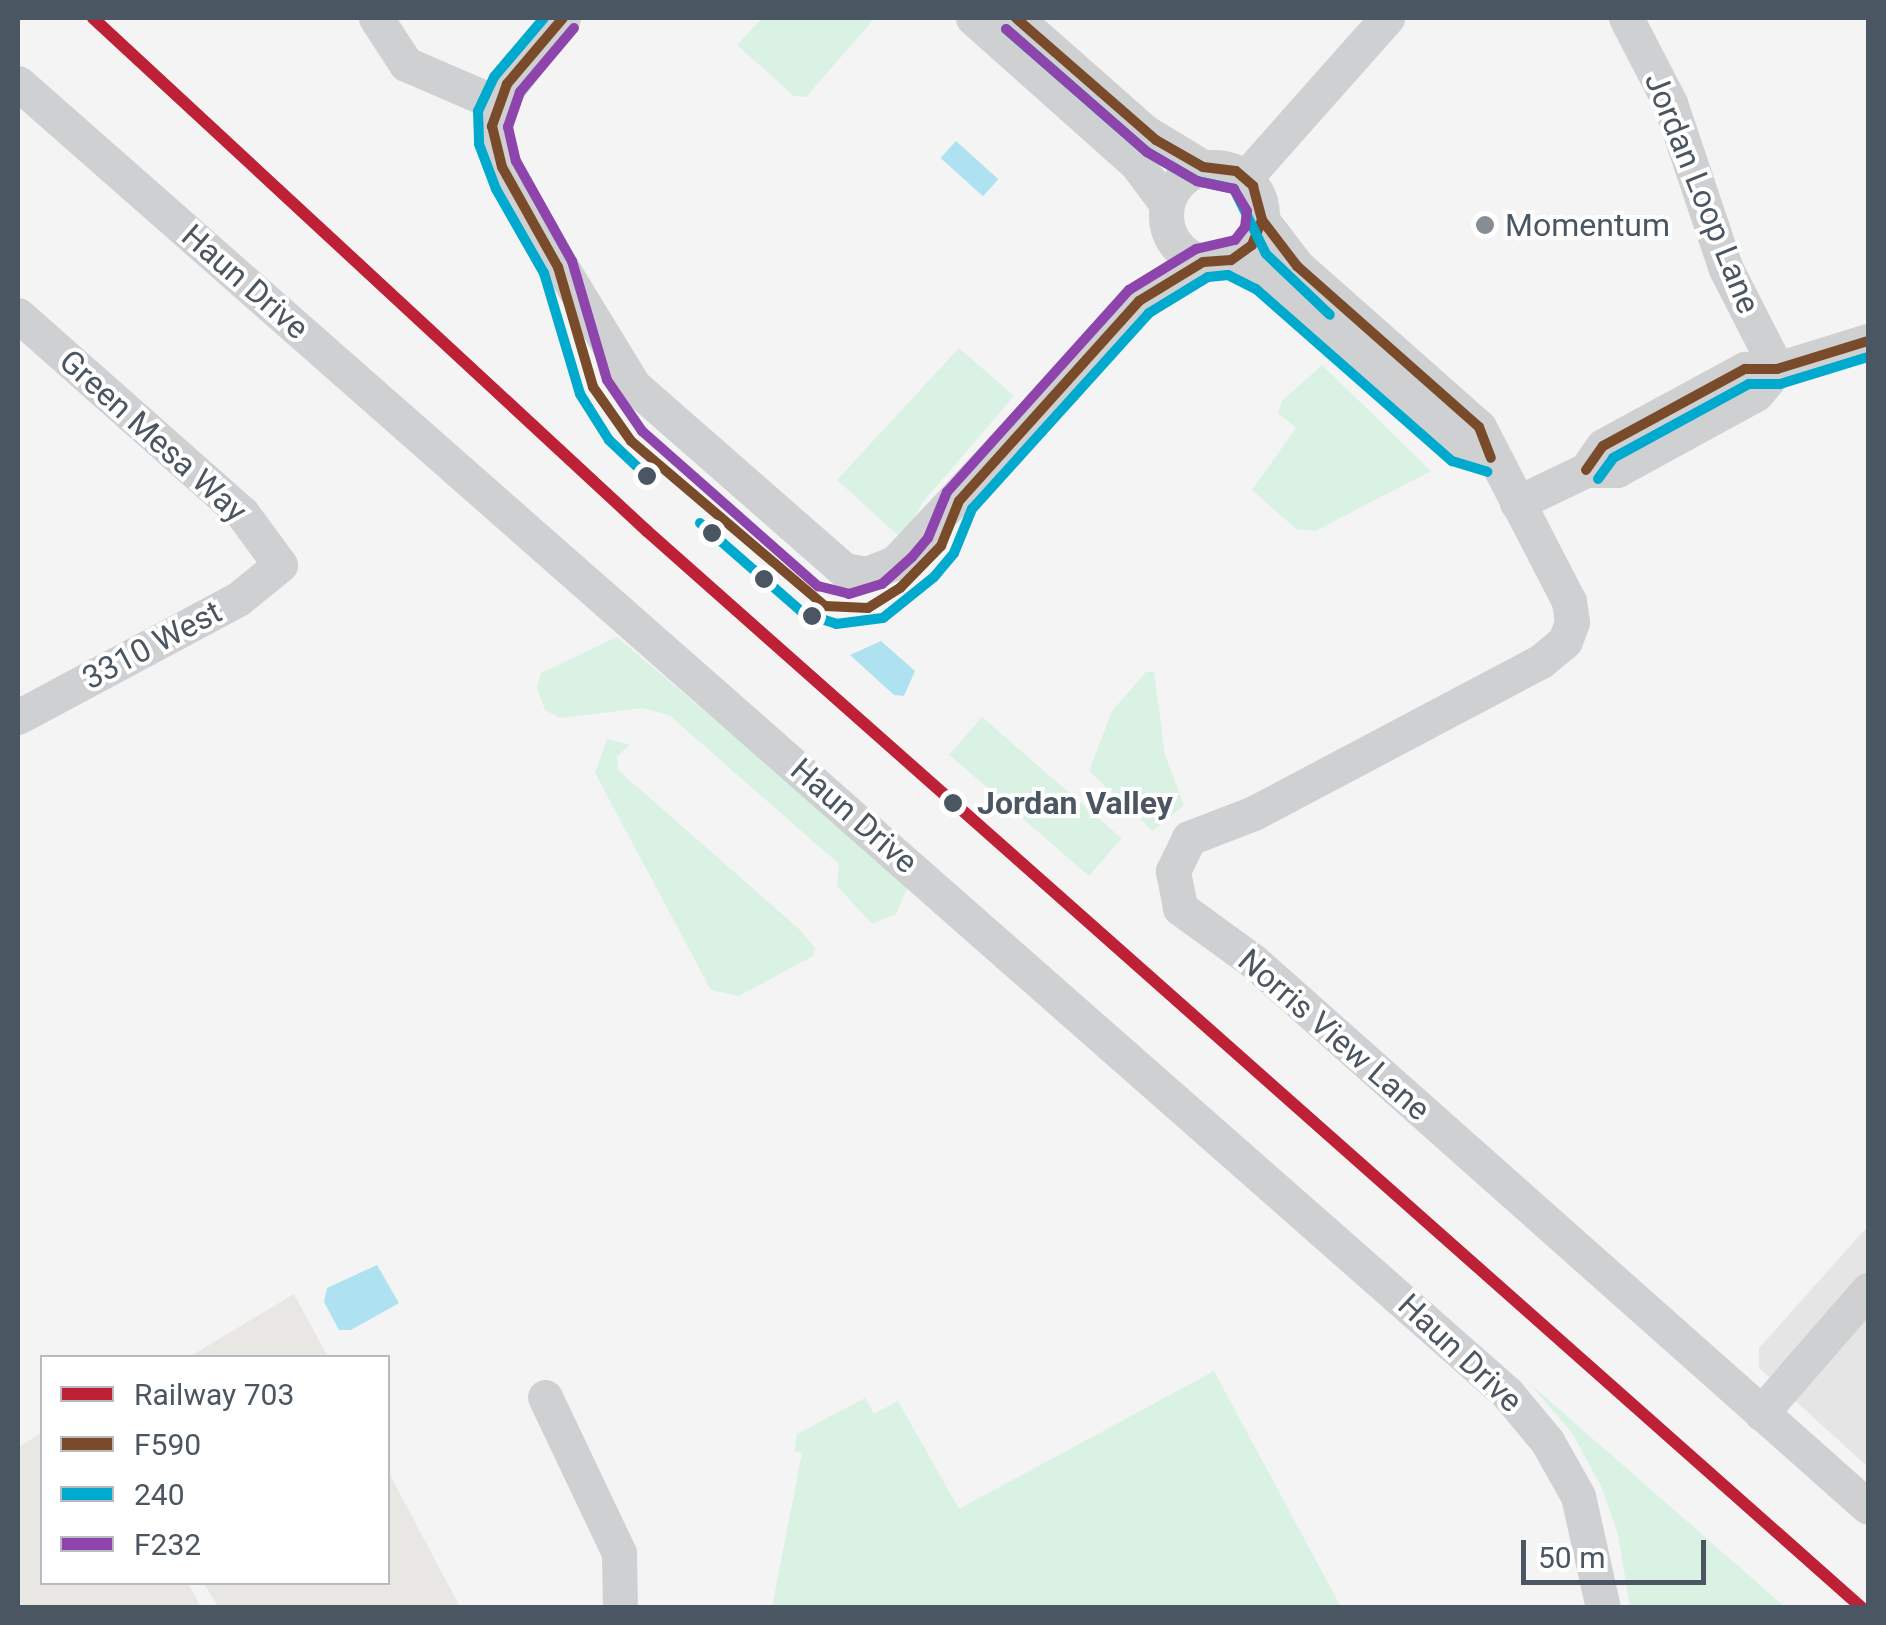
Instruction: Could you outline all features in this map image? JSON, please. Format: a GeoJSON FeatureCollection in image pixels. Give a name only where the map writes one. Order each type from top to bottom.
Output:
{"type":"FeatureCollection","features":[{"type":"Feature","properties":{"kind":"street"},"geometry":{"type":"LineString","coordinates":[[376,18],[406,64],[496,103]]}},
{"type":"Feature","properties":{"kind":"street"},"geometry":{"type":"LineString","coordinates":[[563,18],[496,103],[492,126],[502,167],[620,368],[648,400],[844,570],[878,571],[908,552],[1139,302],[1252,245],[1262,220],[1259,197],[1245,178],[1225,167],[1203,167],[1186,174],[1167,217],[1139,302]]}},
{"type":"Feature","properties":{"kind":"street"},"geometry":{"type":"LineString","coordinates":[[973,18],[1127,155],[1167,217],[1175,245],[1278,287],[1462,449],[1491,458]]}},
{"type":"Feature","properties":{"kind":"street"},"geometry":{"type":"LineString","coordinates":[[1016,18],[1145,132],[1203,167]]}},
{"type":"Feature","properties":{"kind":"street"},"geometry":{"type":"LineString","coordinates":[[1245,178],[1387,18]]}},
{"type":"Feature","properties":{"kind":"street","name":"Jordan Loop Lane"},"geometry":{"type":"LineString","coordinates":[[1626,18],[1670,103],[1726,269],[1777,369]]}},
{"type":"Feature","properties":{"kind":"street","name":"Haun Drive"},"geometry":{"type":"LineString","coordinates":[[18,82],[1506,1393],[1547,1440],[1578,1496],[1603,1608]]}},
{"type":"Feature","properties":{"kind":"street"},"geometry":{"type":"LineString","coordinates":[[1262,220],[1297,266],[1479,427],[1491,458],[1517,503],[1586,470],[1617,470],[1756,394],[1777,369],[1868,341]]}},
{"type":"Feature","properties":{"kind":"street","name":"Green Mesa Way"},"geometry":{"type":"LineString","coordinates":[[18,315],[242,513],[280,564]]}},
{"type":"Feature","properties":{"kind":"street","name":"Norris View Lane"},"geometry":{"type":"LineString","coordinates":[[1517,503],[1569,601],[1570,632],[1549,655],[1485,691],[1254,813],[1197,832],[1175,862],[1176,899],[1194,925],[1253,961],[1868,1507]]}},
{"type":"Feature","properties":{"kind":"street","name":"3310 West"},"geometry":{"type":"LineString","coordinates":[[18,717],[238,598],[280,564]]}},
{"type":"Feature","properties":{"kind":"street"},"geometry":{"type":"LineString","coordinates":[[1761,1413],[1868,1290]]}},
{"type":"Feature","properties":{"kind":"street"},"geometry":{"type":"LineString","coordinates":[[545,1396],[619,1553],[620,1608]]}},
{"type":"Feature","properties":{"kind":"shaded area"},"geometry":{"type":"Polygon","coordinates":[[[1868,1226],[1868,1467],[1759,1368],[1759,1348],[1868,1226]]]}},
{"type":"Feature","properties":{"kind":"shaded area"},"geometry":{"type":"Polygon","coordinates":[[[294,1294],[327,1355],[192,1355],[294,1294]]]}},
{"type":"Feature","properties":{"kind":"shaded area"},"geometry":{"type":"Polygon","coordinates":[[[40,1434],[40,1585],[189,1585],[201,1607],[18,1607],[18,1447],[40,1434]]]}},
{"type":"Feature","properties":{"kind":"shaded area"},"geometry":{"type":"Polygon","coordinates":[[[390,1475],[460,1607],[218,1607],[205,1585],[390,1585],[390,1475]]]}},
{"type":"Feature","properties":{"kind":"green space"},"geometry":{"type":"Polygon","coordinates":[[[762,18],[875,18],[806,97],[794,96],[737,45],[762,18]]]}},
{"type":"Feature","properties":{"kind":"green space"},"geometry":{"type":"Polygon","coordinates":[[[959,348],[1014,396],[923,502],[902,539],[837,480],[959,348]]]}},
{"type":"Feature","properties":{"kind":"green space"},"geometry":{"type":"Polygon","coordinates":[[[1322,365],[1431,471],[1315,531],[1296,529],[1252,490],[1296,428],[1278,413],[1282,401],[1322,365]]]}},
{"type":"Feature","properties":{"kind":"green space"},"geometry":{"type":"Polygon","coordinates":[[[617,637],[909,884],[896,914],[872,924],[837,886],[839,864],[669,715],[643,708],[560,718],[545,710],[537,688],[541,673],[617,637]]]}},
{"type":"Feature","properties":{"kind":"green space"},"geometry":{"type":"Polygon","coordinates":[[[1146,672],[1154,672],[1165,755],[1184,805],[1153,831],[1089,771],[1112,711],[1146,672]]]}},
{"type":"Feature","properties":{"kind":"green space"},"geometry":{"type":"Polygon","coordinates":[[[982,717],[1122,838],[1089,876],[949,755],[982,717]]]}},
{"type":"Feature","properties":{"kind":"green space"},"geometry":{"type":"Polygon","coordinates":[[[607,739],[630,745],[617,756],[618,770],[799,929],[815,948],[813,956],[739,996],[711,990],[595,773],[607,739]]]}},
{"type":"Feature","properties":{"kind":"green space"},"geometry":{"type":"Polygon","coordinates":[[[1214,1371],[1341,1607],[772,1607],[802,1453],[794,1451],[797,1434],[865,1398],[874,1414],[898,1401],[959,1509],[1214,1371]]]}},
{"type":"Feature","properties":{"kind":"green space"},"geometry":{"type":"Polygon","coordinates":[[[1529,1383],[1785,1607],[1630,1607],[1618,1534],[1601,1486],[1572,1433],[1529,1383]]]}},
{"type":"Feature","properties":{"kind":"water"},"geometry":{"type":"Polygon","coordinates":[[[956,141],[998,179],[983,196],[941,158],[956,141]]]}},
{"type":"Feature","properties":{"kind":"water"},"geometry":{"type":"Polygon","coordinates":[[[881,641],[915,671],[904,696],[894,695],[850,655],[881,641]]]}},
{"type":"Feature","properties":{"kind":"water"},"geometry":{"type":"Polygon","coordinates":[[[377,1265],[399,1303],[351,1330],[339,1330],[324,1302],[327,1288],[377,1265]]]}},
{"type":"Feature","properties":{"kind":"rail line","name":"703"},"geometry":{"type":"LineString","coordinates":[[93,18],[647,531],[1862,1608]]}},
{"type":"Feature","properties":{"kind":"transit line","name":"240"},"geometry":{"type":"LineString","coordinates":[[544,18],[494,77],[478,111],[479,144],[496,189],[544,273],[580,394],[609,440],[647,476]]}},
{"type":"Feature","properties":{"kind":"transit line","name":"F590"},"geometry":{"type":"LineString","coordinates":[[563,18],[507,84],[492,126],[502,167],[558,267],[593,387],[631,441],[825,606],[868,608],[900,588],[941,546],[959,501],[1139,301],[1203,262]]}},
{"type":"Feature","properties":{"kind":"transit line","name":"F590"},"geometry":{"type":"LineString","coordinates":[[1016,18],[1156,140],[1203,167],[1236,171],[1253,186],[1262,220],[1252,245],[1231,260],[1203,262]]}},
{"type":"Feature","properties":{"kind":"transit line","name":"F232"},"geometry":{"type":"LineString","coordinates":[[574,28],[520,92],[508,127],[516,161],[572,261],[607,380],[642,431],[818,586],[849,594],[882,584],[912,557],[928,538],[947,492],[1129,290],[1196,249],[1235,240],[1245,227],[1247,211],[1234,189],[1197,181],[1147,152],[1006,29]]}},
{"type":"Feature","properties":{"kind":"transit line","name":"240"},"geometry":{"type":"LineString","coordinates":[[1006,29],[1147,152],[1197,181],[1234,189],[1266,254],[1330,315]]}},
{"type":"Feature","properties":{"kind":"transit line","name":"F590"},"geometry":{"type":"LineString","coordinates":[[1262,220],[1297,266],[1479,427],[1491,458]]}},
{"type":"Feature","properties":{"kind":"transit line","name":"240"},"geometry":{"type":"LineString","coordinates":[[700,523],[803,613],[836,624],[883,618],[934,577],[954,553],[972,509],[1149,313],[1208,277],[1228,275],[1256,289],[1452,461],[1487,472]]}},
{"type":"Feature","properties":{"kind":"transit line","name":"F590"},"geometry":{"type":"LineString","coordinates":[[1586,470],[1603,446],[1745,369],[1777,369],[1868,341]]}},
{"type":"Feature","properties":{"kind":"transit line","name":"240"},"geometry":{"type":"LineString","coordinates":[[1598,479],[1613,458],[1749,384],[1780,384],[1868,357]]}},
{"type":"Feature","properties":{"kind":"place","name":"Momentum"},"geometry":{"type":"Point","coordinates":[1485,225]}},
{"type":"Feature","properties":{"kind":"place","name":"Jordan Valley"},"geometry":{"type":"Point","coordinates":[953,803]}}]}
